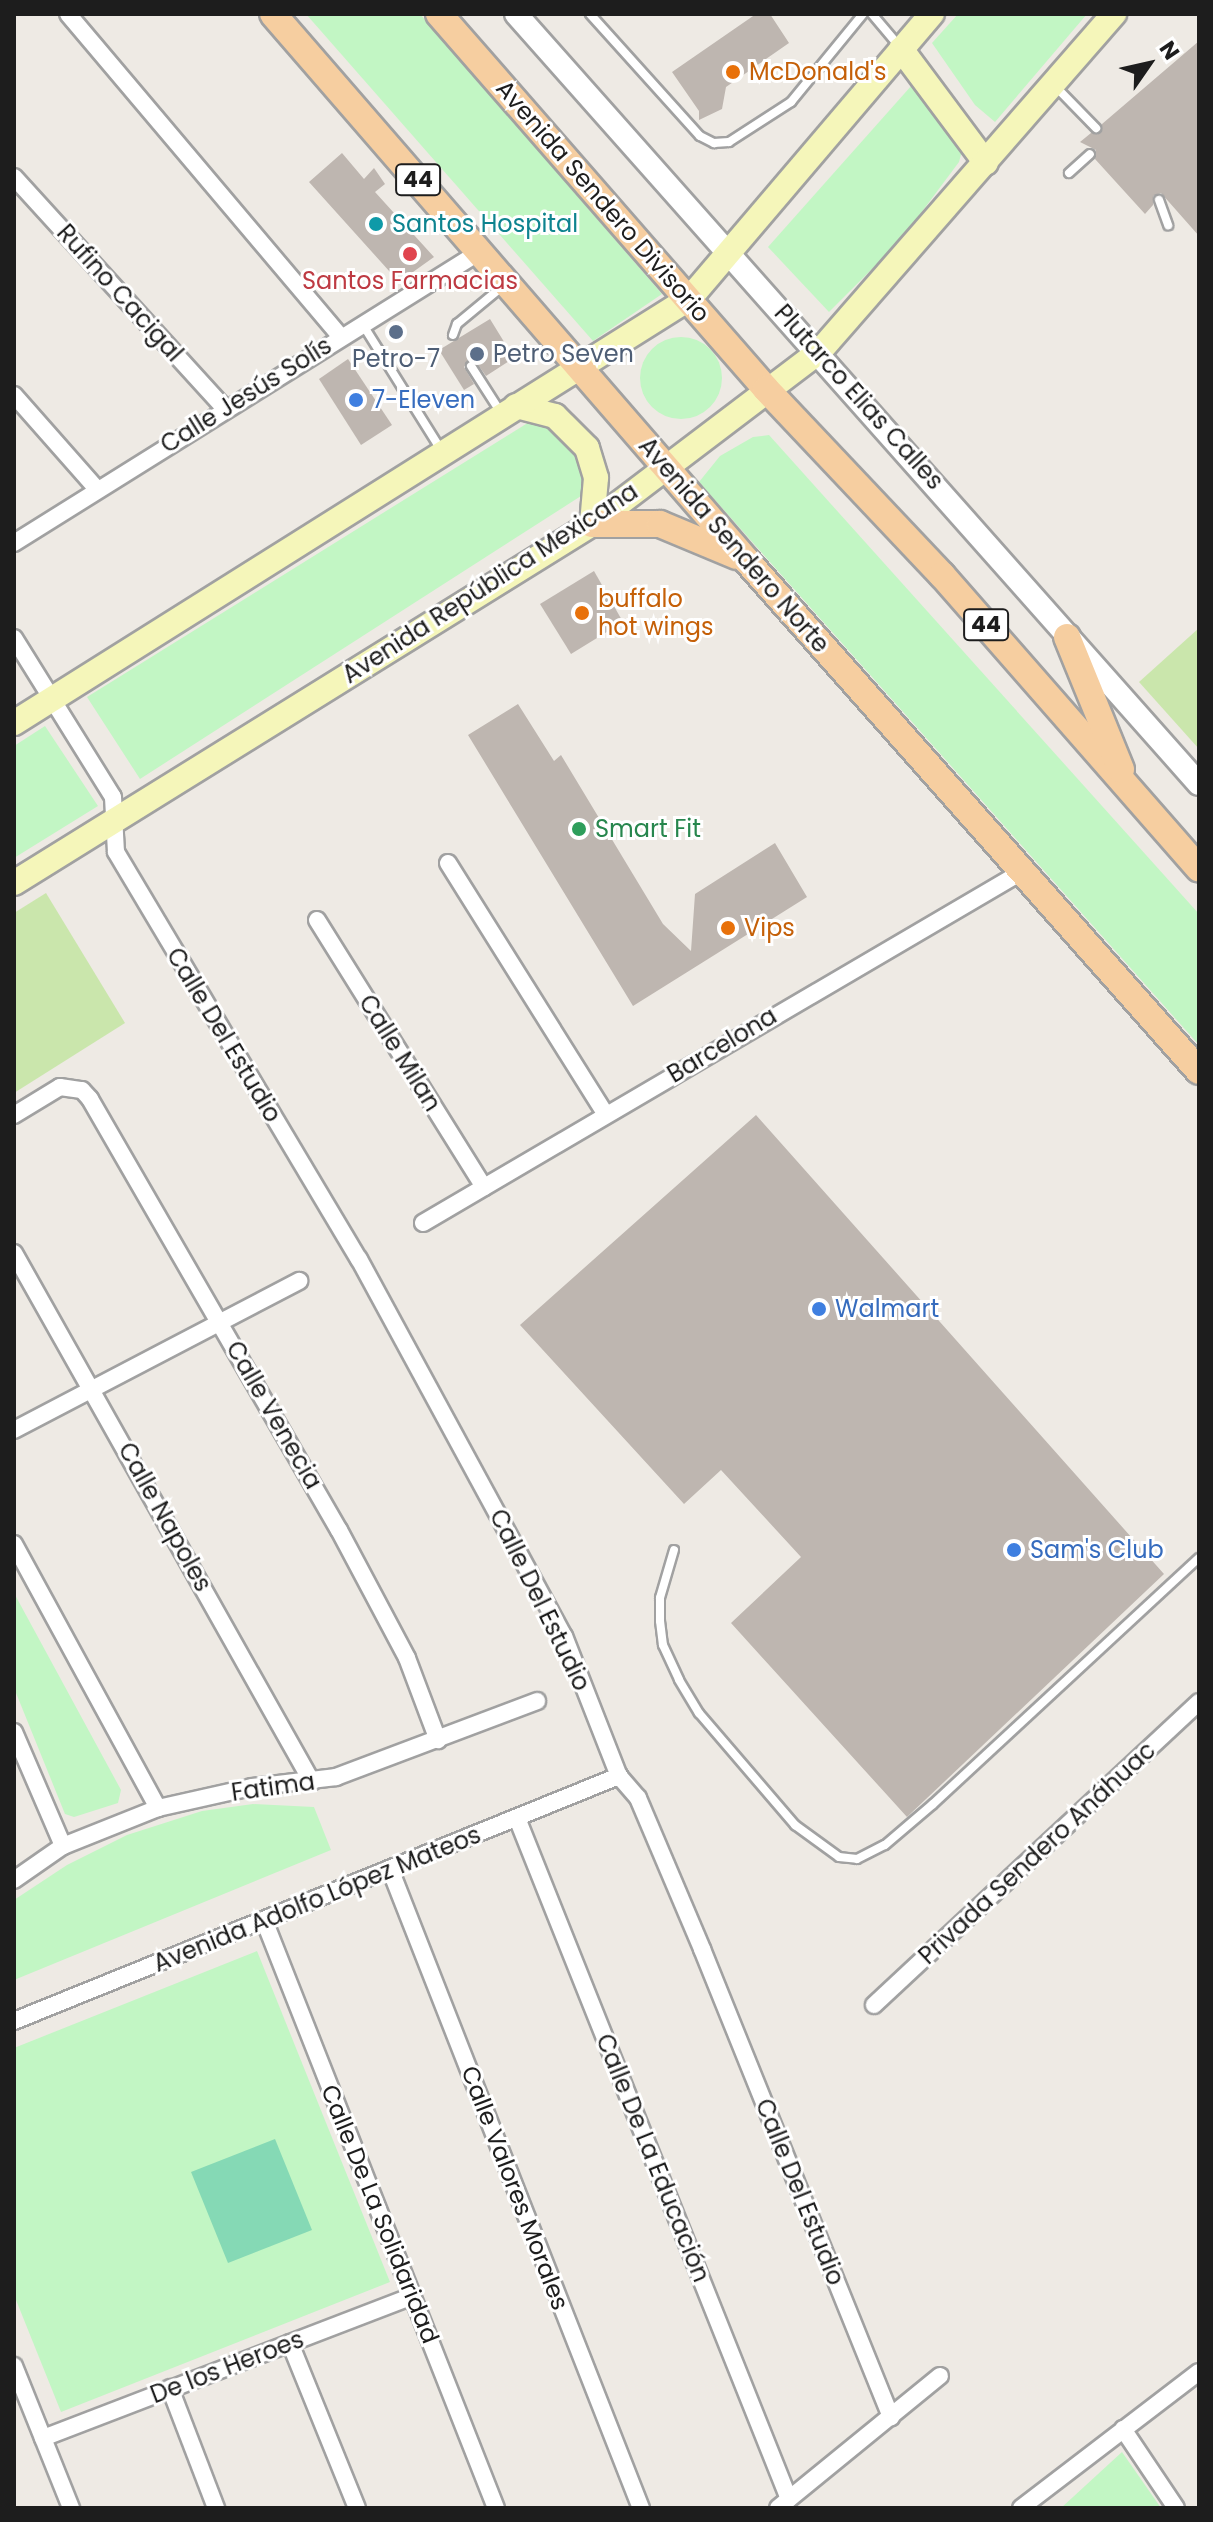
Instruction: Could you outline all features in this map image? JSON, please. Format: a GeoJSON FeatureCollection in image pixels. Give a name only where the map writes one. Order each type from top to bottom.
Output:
{"type":"FeatureCollection","features":[{"type":"Feature","properties":{"kind":"main road","name":"Avenida Sendero Norte"},"geometry":{"type":"LineString","coordinates":[[273,14],[747,561],[1199,1071]]}},
{"type":"Feature","properties":{"kind":"main road","name":"Avenida Sendero Divisorio"},"geometry":{"type":"LineString","coordinates":[[439,14],[690,298],[766,389]]}},
{"type":"Feature","properties":{"kind":"main road"},"geometry":{"type":"LineString","coordinates":[[14,723],[690,298],[732,253],[932,14]]}},
{"type":"Feature","properties":{"kind":"main road","name":"Avenida República Mexicana"},"geometry":{"type":"LineString","coordinates":[[14,883],[592,524],[766,389],[819,352],[1114,14]]}},
{"type":"Feature","properties":{"kind":"main road"},"geometry":{"type":"LineString","coordinates":[[901,49],[986,163]]}},
{"type":"Feature","properties":{"kind":"main road","name":"44"},"geometry":{"type":"LineString","coordinates":[[766,389],[942,575],[1199,869]]}},
{"type":"Feature","properties":{"kind":"main road"},"geometry":{"type":"LineString","coordinates":[[509,410],[555,416],[587,448],[596,478],[592,524],[660,524],[747,561]]}},
{"type":"Feature","properties":{"kind":"main road"},"geometry":{"type":"LineString","coordinates":[[1067,637],[1130,791]]}},
{"type":"Feature","properties":{"kind":"street"},"geometry":{"type":"LineString","coordinates":[[68,14],[341,337]]}},
{"type":"Feature","properties":{"kind":"street","name":"Plutarco Elias Calles"},"geometry":{"type":"LineString","coordinates":[[516,14],[732,253],[1199,784]]}},
{"type":"Feature","properties":{"kind":"street","name":"Rufino Cacigal"},"geometry":{"type":"LineString","coordinates":[[14,177],[226,410]]}},
{"type":"Feature","properties":{"kind":"street","name":"Calle Jesús Solís"},"geometry":{"type":"LineString","coordinates":[[14,543],[96,488],[481,251]]}},
{"type":"Feature","properties":{"kind":"street"},"geometry":{"type":"LineString","coordinates":[[14,395],[96,488]]}},
{"type":"Feature","properties":{"kind":"street","name":"Calle Del Estudio"},"geometry":{"type":"LineString","coordinates":[[14,638],[113,797],[116,852],[359,1259],[564,1636],[619,1776],[644,1812],[891,2417]]}},
{"type":"Feature","properties":{"kind":"street"},"geometry":{"type":"LineString","coordinates":[[448,863],[606,1115]]}},
{"type":"Feature","properties":{"kind":"street","name":"Barcelona"},"geometry":{"type":"LineString","coordinates":[[423,1223],[1023,871]]}},
{"type":"Feature","properties":{"kind":"street","name":"Calle Milan"},"geometry":{"type":"LineString","coordinates":[[317,920],[484,1187]]}},
{"type":"Feature","properties":{"kind":"street","name":"Calle Venecia"},"geometry":{"type":"LineString","coordinates":[[14,1115],[60,1087],[82,1090],[90,1099],[222,1323],[401,1645],[438,1740]]}},
{"type":"Feature","properties":{"kind":"street","name":"Calle Napoles"},"geometry":{"type":"LineString","coordinates":[[14,1253],[94,1389],[312,1782]]}},
{"type":"Feature","properties":{"kind":"street"},"geometry":{"type":"LineString","coordinates":[[14,1430],[299,1281]]}},
{"type":"Feature","properties":{"kind":"street"},"geometry":{"type":"LineString","coordinates":[[14,1544],[158,1808]]}},
{"type":"Feature","properties":{"kind":"street","name":"Fatima"},"geometry":{"type":"LineString","coordinates":[[14,1880],[63,1846],[158,1808],[252,1787],[312,1782],[438,1740],[537,1701]]}},
{"type":"Feature","properties":{"kind":"street","name":"Privada Sendero Anáhuac"},"geometry":{"type":"LineString","coordinates":[[874,2005],[1199,1702]]}},
{"type":"Feature","properties":{"kind":"street"},"geometry":{"type":"LineString","coordinates":[[14,1732],[63,1846]]}},
{"type":"Feature","properties":{"kind":"street","name":"Avenida Adolfo López Mateos"},"geometry":{"type":"LineString","coordinates":[[14,2021],[619,1776]]}},
{"type":"Feature","properties":{"kind":"street","name":"Calle De La Educación"},"geometry":{"type":"LineString","coordinates":[[517,1818],[784,2503]]}},
{"type":"Feature","properties":{"kind":"street","name":"Calle Valores Morales"},"geometry":{"type":"LineString","coordinates":[[390,1869],[641,2508]]}},
{"type":"Feature","properties":{"kind":"street","name":"Calle De La Solidaridad"},"geometry":{"type":"LineString","coordinates":[[264,1920],[496,2508]]}},
{"type":"Feature","properties":{"kind":"street","name":"De los Heroes"},"geometry":{"type":"LineString","coordinates":[[43,2438],[412,2296]]}},
{"type":"Feature","properties":{"kind":"street"},"geometry":{"type":"LineString","coordinates":[[290,2343],[357,2508]]}},
{"type":"Feature","properties":{"kind":"street"},"geometry":{"type":"LineString","coordinates":[[14,2366],[71,2508]]}},
{"type":"Feature","properties":{"kind":"street"},"geometry":{"type":"LineString","coordinates":[[1021,2508],[1199,2372]]}},
{"type":"Feature","properties":{"kind":"street"},"geometry":{"type":"LineString","coordinates":[[784,2503],[940,2376]]}},
{"type":"Feature","properties":{"kind":"street"},"geometry":{"type":"LineString","coordinates":[[170,2388],[216,2508]]}},
{"type":"Feature","properties":{"kind":"street"},"geometry":{"type":"LineString","coordinates":[[1123,2429],[1176,2508]]}},
{"type":"Feature","properties":{"kind":"lane"},"geometry":{"type":"LineString","coordinates":[[590,14],[700,136],[714,143],[729,142],[791,102],[863,14]]}},
{"type":"Feature","properties":{"kind":"lane"},"geometry":{"type":"LineString","coordinates":[[872,14],[901,49]]}},
{"type":"Feature","properties":{"kind":"lane"},"geometry":{"type":"LineString","coordinates":[[1053,84],[1096,128]]}},
{"type":"Feature","properties":{"kind":"lane"},"geometry":{"type":"LineString","coordinates":[[1069,173],[1090,154]]}},
{"type":"Feature","properties":{"kind":"lane"},"geometry":{"type":"LineString","coordinates":[[1159,200],[1168,225]]}},
{"type":"Feature","properties":{"kind":"lane"},"geometry":{"type":"LineString","coordinates":[[453,335],[457,324],[507,283]]}},
{"type":"Feature","properties":{"kind":"lane"},"geometry":{"type":"LineString","coordinates":[[362,324],[443,454]]}},
{"type":"Feature","properties":{"kind":"lane"},"geometry":{"type":"LineString","coordinates":[[471,366],[509,410]]}},
{"type":"Feature","properties":{"kind":"lane"},"geometry":{"type":"LineString","coordinates":[[674,1550],[660,1598],[660,1621],[663,1645],[679,1680],[699,1713],[795,1825],[839,1857],[857,1859],[885,1845],[933,1804],[1199,1558]]}},
{"type":"Feature","properties":{"kind":"green space"},"geometry":{"type":"Polygon","coordinates":[[[306,14],[420,14],[662,294],[593,341],[306,14]]]}},
{"type":"Feature","properties":{"kind":"green space"},"geometry":{"type":"Polygon","coordinates":[[[958,14],[1087,14],[995,122],[975,105],[932,43],[958,14]]]}},
{"type":"Feature","properties":{"kind":"green space"},"geometry":{"type":"Polygon","coordinates":[[[912,85],[949,127],[962,151],[959,162],[900,241],[829,312],[768,247],[912,85]]]}},
{"type":"Feature","properties":{"kind":"green space"},"geometry":{"type":"Polygon","coordinates":[[[681,337],[697,340],[710,349],[719,362],[722,378],[719,394],[710,407],[697,416],[681,419],[665,416],[652,407],[643,394],[640,378],[643,362],[652,349],[665,340],[681,337]]]}},
{"type":"Feature","properties":{"kind":"green space"},"geometry":{"type":"Polygon","coordinates":[[[534,419],[546,422],[578,446],[587,485],[581,496],[140,779],[87,697],[534,419]]]}},
{"type":"Feature","properties":{"kind":"green space"},"geometry":{"type":"Polygon","coordinates":[[[769,435],[1199,914],[1199,1045],[699,482],[720,456],[753,437],[769,435]]]}},
{"type":"Feature","properties":{"kind":"green space"},"geometry":{"type":"Polygon","coordinates":[[[1199,628],[1199,749],[1139,682],[1199,628]]]}},
{"type":"Feature","properties":{"kind":"green space"},"geometry":{"type":"Polygon","coordinates":[[[45,726],[98,806],[14,858],[14,746],[45,726]]]}},
{"type":"Feature","properties":{"kind":"green space"},"geometry":{"type":"Polygon","coordinates":[[[46,893],[125,1023],[14,1093],[14,913],[46,893]]]}},
{"type":"Feature","properties":{"kind":"green space"},"geometry":{"type":"Polygon","coordinates":[[[14,1593],[121,1790],[118,1803],[74,1817],[65,1814],[14,1688],[14,1593]]]}},
{"type":"Feature","properties":{"kind":"green space"},"geometry":{"type":"Polygon","coordinates":[[[253,1804],[314,1807],[331,1850],[14,1980],[14,1900],[67,1865],[127,1835],[202,1811],[253,1804]]]}},
{"type":"Feature","properties":{"kind":"green space"},"geometry":{"type":"Polygon","coordinates":[[[257,1951],[390,2282],[61,2412],[14,2295],[14,2048],[257,1951]]]}},
{"type":"Feature","properties":{"kind":"green space"},"geometry":{"type":"Polygon","coordinates":[[[275,2139],[312,2230],[228,2263],[191,2172],[275,2139]]]}},
{"type":"Feature","properties":{"kind":"green space"},"geometry":{"type":"Polygon","coordinates":[[[1122,2452],[1161,2508],[1061,2508],[1122,2452]]]}},
{"type":"Feature","properties":{"kind":"building"},"geometry":{"type":"Polygon","coordinates":[[[756,14],[770,14],[789,43],[726,87],[722,109],[699,120],[699,111],[672,72],[756,14]]]}},
{"type":"Feature","properties":{"kind":"building"},"geometry":{"type":"Polygon","coordinates":[[[1199,41],[1199,236],[1161,193],[1153,196],[1153,205],[1145,214],[1095,159],[1096,150],[1080,142],[1091,133],[1100,133],[1102,124],[1199,41]]]}},
{"type":"Feature","properties":{"kind":"building","name":"Santos Hospital"},"geometry":{"type":"Polygon","coordinates":[[[342,153],[364,179],[374,168],[385,184],[375,192],[434,257],[399,282],[309,182],[342,153]]]}},
{"type":"Feature","properties":{"kind":"building","name":"Petro Seven"},"geometry":{"type":"Polygon","coordinates":[[[490,319],[514,358],[486,376],[476,362],[468,360],[464,367],[474,384],[464,390],[439,350],[490,319]]]}},
{"type":"Feature","properties":{"kind":"building"},"geometry":{"type":"Polygon","coordinates":[[[348,359],[392,425],[361,445],[319,379],[348,359]]]}},
{"type":"Feature","properties":{"kind":"building","name":"buffalo hot wings"},"geometry":{"type":"Polygon","coordinates":[[[594,571],[623,622],[571,654],[540,604],[594,571]]]}},
{"type":"Feature","properties":{"kind":"building"},"geometry":{"type":"Polygon","coordinates":[[[518,704],[554,761],[561,755],[663,924],[691,951],[695,894],[775,843],[807,897],[633,1006],[468,735],[518,704]]]}},
{"type":"Feature","properties":{"kind":"building"},"geometry":{"type":"Polygon","coordinates":[[[756,1115],[1164,1574],[907,1817],[731,1623],[801,1557],[721,1470],[684,1504],[520,1325],[756,1115]]]}},
{"type":"Feature","properties":{"kind":"place","name":"McDonald's"},"geometry":{"type":"Point","coordinates":[733,72]}},
{"type":"Feature","properties":{"kind":"place","name":"Santos Hospital"},"geometry":{"type":"Point","coordinates":[376,224]}},
{"type":"Feature","properties":{"kind":"place","name":"Santos Farmacias"},"geometry":{"type":"Point","coordinates":[410,254]}},
{"type":"Feature","properties":{"kind":"place","name":"Petro-7"},"geometry":{"type":"Point","coordinates":[396,332]}},
{"type":"Feature","properties":{"kind":"place","name":"Petro Seven"},"geometry":{"type":"Point","coordinates":[477,354]}},
{"type":"Feature","properties":{"kind":"place","name":"7-Eleven"},"geometry":{"type":"Point","coordinates":[356,400]}},
{"type":"Feature","properties":{"kind":"place","name":"buffalo hot wings"},"geometry":{"type":"Point","coordinates":[582,613]}},
{"type":"Feature","properties":{"kind":"place","name":"Smart Fit"},"geometry":{"type":"Point","coordinates":[579,829]}},
{"type":"Feature","properties":{"kind":"place","name":"Vips"},"geometry":{"type":"Point","coordinates":[728,928]}},
{"type":"Feature","properties":{"kind":"place","name":"Walmart"},"geometry":{"type":"Point","coordinates":[819,1309]}},
{"type":"Feature","properties":{"kind":"place","name":"Sam's Club"},"geometry":{"type":"Point","coordinates":[1014,1550]}}]}
